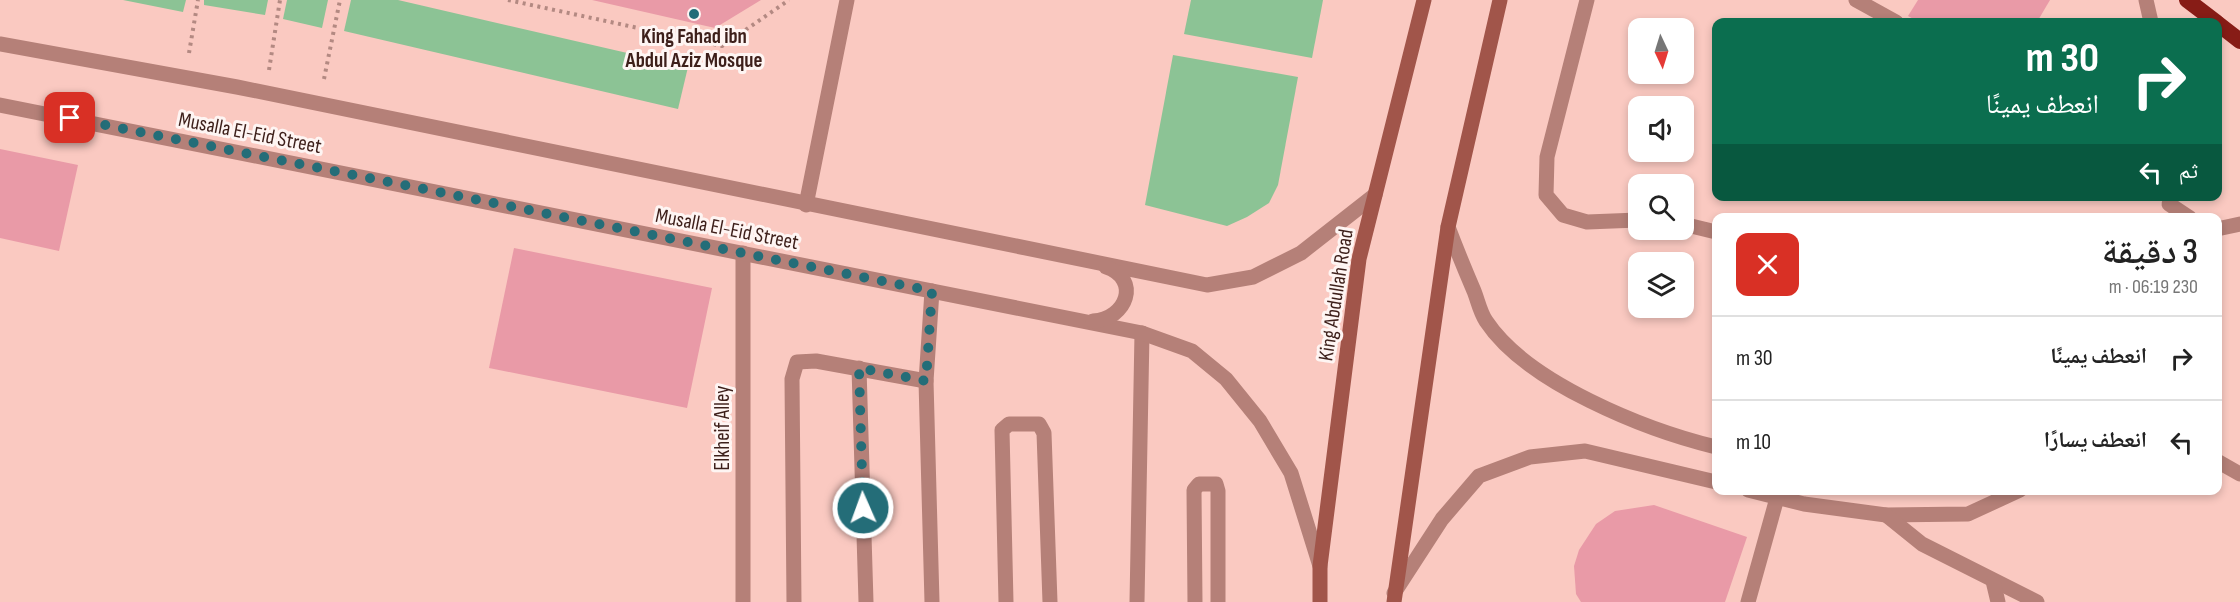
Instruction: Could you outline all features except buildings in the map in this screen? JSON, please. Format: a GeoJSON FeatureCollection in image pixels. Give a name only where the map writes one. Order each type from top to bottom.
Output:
{"type":"FeatureCollection","features":[{"type":"Feature","properties":{"kind":"highway"},"geometry":{"type":"LineString","coordinates":[[2187,0],[2210,18]]}},
{"type":"Feature","properties":{"kind":"highway"},"geometry":{"type":"LineString","coordinates":[[2222,27],[2240,41]]}},
{"type":"Feature","properties":{"kind":"main road","name":"King Abdullah Road"},"geometry":{"type":"LineString","coordinates":[[1320,602],[1320,566],[1359,259],[1424,0]]}},
{"type":"Feature","properties":{"kind":"main road"},"geometry":{"type":"LineString","coordinates":[[1394,598],[1448,227],[1500,0]]}},
{"type":"Feature","properties":{"kind":"street"},"geometry":{"type":"LineString","coordinates":[[806,205],[847,0]]}},
{"type":"Feature","properties":{"kind":"street"},"geometry":{"type":"LineString","coordinates":[[1587,0],[1546,157],[1546,195],[1563,215],[1587,222],[1628,220]]}},
{"type":"Feature","properties":{"kind":"street"},"geometry":{"type":"LineString","coordinates":[[1856,0],[1889,18]]}},
{"type":"Feature","properties":{"kind":"street"},"geometry":{"type":"LineString","coordinates":[[2146,0],[2150,18]]}},
{"type":"Feature","properties":{"kind":"street","name":"Musalla El-Eid Street"},"geometry":{"type":"LineString","coordinates":[[0,44],[265,93],[1206,285],[1252,277],[1301,253],[1376,195]]}},
{"type":"Feature","properties":{"kind":"street","name":"Musalla El-Eid Street"},"geometry":{"type":"LineString","coordinates":[[0,105],[1142,333],[1192,351],[1226,379],[1260,421],[1291,472],[1320,566]]}},
{"type":"Feature","properties":{"kind":"street"},"geometry":{"type":"LineString","coordinates":[[2222,228],[2240,224]]}},
{"type":"Feature","properties":{"kind":"street"},"geometry":{"type":"LineString","coordinates":[[1448,227],[1485,320],[1513,352],[1542,374],[1591,400],[1678,438],[1712,446]]}},
{"type":"Feature","properties":{"kind":"street"},"geometry":{"type":"LineString","coordinates":[[1694,227],[1712,231]]}},
{"type":"Feature","properties":{"kind":"street","name":"Elkheif Alley"},"geometry":{"type":"LineString","coordinates":[[743,253],[743,602]]}},
{"type":"Feature","properties":{"kind":"street"},"geometry":{"type":"LineString","coordinates":[[1076,320],[1105,320],[1122,308],[1126,298],[1126,286],[1121,277],[1113,269],[1095,262]]}},
{"type":"Feature","properties":{"kind":"street"},"geometry":{"type":"LineString","coordinates":[[932,291],[926,381],[932,602]]}},
{"type":"Feature","properties":{"kind":"street"},"geometry":{"type":"LineString","coordinates":[[1137,602],[1142,333]]}},
{"type":"Feature","properties":{"kind":"street"},"geometry":{"type":"LineString","coordinates":[[794,602],[792,379],[797,362],[816,361],[926,381]]}},
{"type":"Feature","properties":{"kind":"street"},"geometry":{"type":"LineString","coordinates":[[859,368],[866,602]]}},
{"type":"Feature","properties":{"kind":"street"},"geometry":{"type":"LineString","coordinates":[[1006,602],[1002,430],[1009,424],[1039,424],[1044,433],[1050,602]]}},
{"type":"Feature","properties":{"kind":"street"},"geometry":{"type":"LineString","coordinates":[[1394,598],[1442,519],[1479,476],[1530,457],[1585,451],[1712,481]]}},
{"type":"Feature","properties":{"kind":"street"},"geometry":{"type":"LineString","coordinates":[[2222,464],[2240,474]]}},
{"type":"Feature","properties":{"kind":"street"},"geometry":{"type":"LineString","coordinates":[[1195,602],[1194,490],[1199,483],[1216,484],[1218,491],[1218,602]]}},
{"type":"Feature","properties":{"kind":"street"},"geometry":{"type":"LineString","coordinates":[[1766,495],[1804,504],[1886,515],[1968,514],[2009,495]]}},
{"type":"Feature","properties":{"kind":"street"},"geometry":{"type":"LineString","coordinates":[[1748,602],[1777,498]]}},
{"type":"Feature","properties":{"kind":"street"},"geometry":{"type":"LineString","coordinates":[[1886,515],[1922,544],[2037,602]]}},
{"type":"Feature","properties":{"kind":"street"},"geometry":{"type":"LineString","coordinates":[[1994,580],[1998,602]]}},
{"type":"Feature","properties":{"kind":"path"},"geometry":{"type":"LineString","coordinates":[[265,93],[280,0]]}},
{"type":"Feature","properties":{"kind":"path"},"geometry":{"type":"LineString","coordinates":[[319,104],[340,0]]}},
{"type":"Feature","properties":{"kind":"path"},"geometry":{"type":"LineString","coordinates":[[508,0],[722,46],[789,0]]}},
{"type":"Feature","properties":{"kind":"green space"},"geometry":{"type":"Polygon","coordinates":[[[123,0],[186,0],[183,12],[123,0]]]}},
{"type":"Feature","properties":{"kind":"green space"},"geometry":{"type":"Polygon","coordinates":[[[204,0],[268,0],[265,15],[204,5],[204,0]]]}},
{"type":"Feature","properties":{"kind":"green space"},"geometry":{"type":"Polygon","coordinates":[[[287,0],[328,0],[322,28],[283,19],[287,0]]]}},
{"type":"Feature","properties":{"kind":"green space"},"geometry":{"type":"Polygon","coordinates":[[[351,0],[398,0],[688,67],[678,109],[344,31],[351,0]]]}},
{"type":"Feature","properties":{"kind":"green space"},"geometry":{"type":"Polygon","coordinates":[[[1191,0],[1323,0],[1312,58],[1184,34],[1191,0]]]}},
{"type":"Feature","properties":{"kind":"green space"},"geometry":{"type":"Polygon","coordinates":[[[1173,55],[1298,77],[1278,185],[1269,203],[1227,226],[1145,205],[1173,55]]]}},
{"type":"Feature","properties":{"kind":"place","name":"King Fahad ibn Abdul Aziz Mosque"},"geometry":{"type":"Point","coordinates":[694,14]}},
{"type":"Feature","properties":{"kind":"route"},"geometry":{"type":"LineString","coordinates":[[70,118],[932,291],[926,381],[859,368],[863,508]]}}]}
